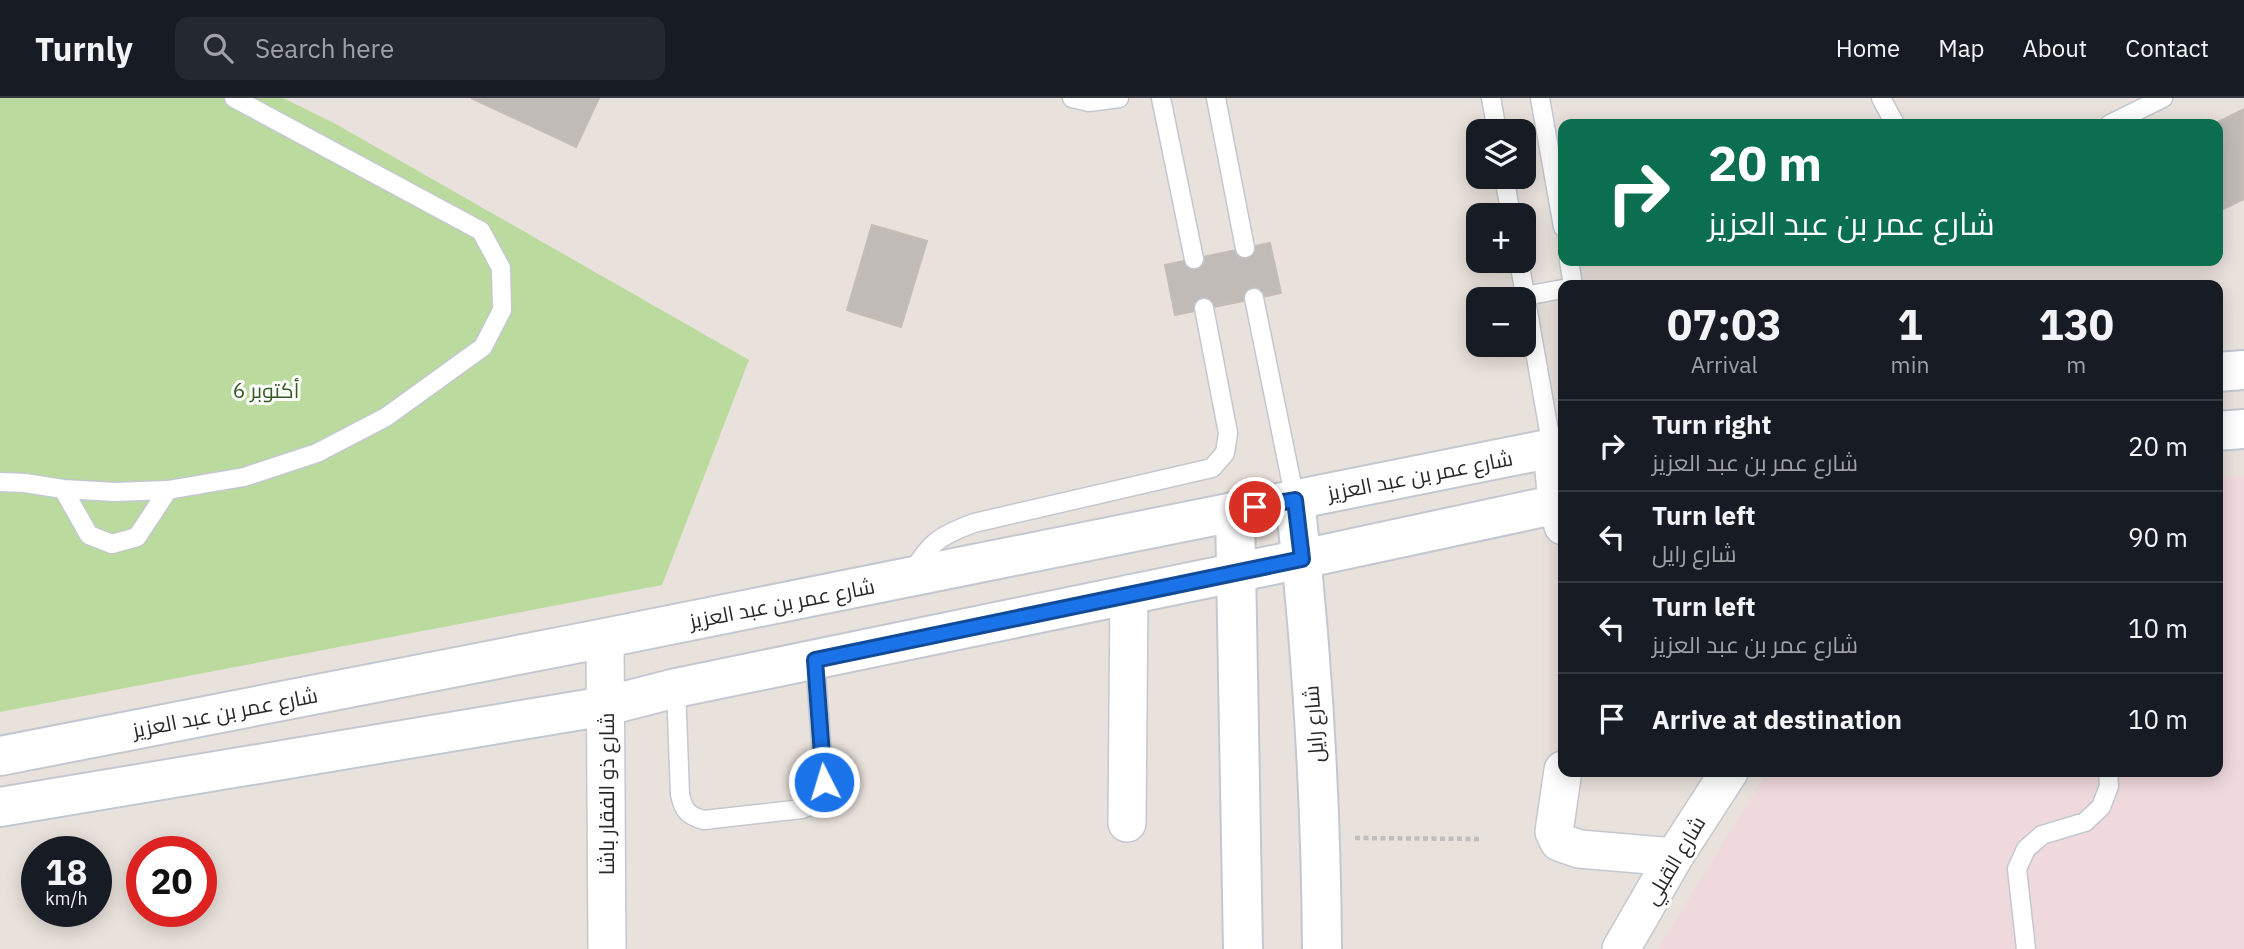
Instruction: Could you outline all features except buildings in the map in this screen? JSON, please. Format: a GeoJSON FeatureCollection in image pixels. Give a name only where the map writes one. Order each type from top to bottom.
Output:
{"type":"FeatureCollection","features":[{"type":"Feature","properties":{"kind":"main road"},"geometry":{"type":"LineString","coordinates":[[2223,372],[2244,370]]}},
{"type":"Feature","properties":{"kind":"main road"},"geometry":{"type":"LineString","coordinates":[[2223,431],[2244,429]]}},
{"type":"Feature","properties":{"kind":"main road","name":"شارع عمر بن عبد العزيز"},"geometry":{"type":"LineString","coordinates":[[0,756],[1557,447]]}},
{"type":"Feature","properties":{"kind":"main road","name":"شارع رايل"},"geometry":{"type":"LineString","coordinates":[[1295,500],[1302,559],[1321,837],[1322,949]]}},
{"type":"Feature","properties":{"kind":"main road"},"geometry":{"type":"LineString","coordinates":[[1236,511],[1243,949]]}},
{"type":"Feature","properties":{"kind":"main road"},"geometry":{"type":"LineString","coordinates":[[0,807],[606,706],[676,688],[1129,594],[1558,512]]}},
{"type":"Feature","properties":{"kind":"street"},"geometry":{"type":"LineString","coordinates":[[1127,823],[1129,594]]}},
{"type":"Feature","properties":{"kind":"street","name":"شارع ذو الفقار باشا"},"geometry":{"type":"LineString","coordinates":[[605,638],[607,949]]}},
{"type":"Feature","properties":{"kind":"street"},"geometry":{"type":"LineString","coordinates":[[1562,777],[1554,832],[1559,842],[1579,849],[1674,857]]}},
{"type":"Feature","properties":{"kind":"street","name":"شارع القبلي"},"geometry":{"type":"LineString","coordinates":[[1621,949],[1674,857],[1726,777]]}},
{"type":"Feature","properties":{"kind":"lane"},"geometry":{"type":"LineString","coordinates":[[0,482],[115,492],[168,490],[244,477],[317,453],[386,417],[483,347],[502,310],[501,268],[481,231],[234,98]]}},
{"type":"Feature","properties":{"kind":"lane"},"geometry":{"type":"LineString","coordinates":[[1072,98],[1089,102],[1119,98]]}},
{"type":"Feature","properties":{"kind":"lane"},"geometry":{"type":"LineString","coordinates":[[1161,98],[1194,259]]}},
{"type":"Feature","properties":{"kind":"lane"},"geometry":{"type":"LineString","coordinates":[[1216,98],[1245,248]]}},
{"type":"Feature","properties":{"kind":"lane"},"geometry":{"type":"LineString","coordinates":[[1491,98],[1495,119]]}},
{"type":"Feature","properties":{"kind":"lane"},"geometry":{"type":"LineString","coordinates":[[1540,98],[1558,199]]}},
{"type":"Feature","properties":{"kind":"lane"},"geometry":{"type":"LineString","coordinates":[[1881,98],[1892,119]]}},
{"type":"Feature","properties":{"kind":"lane"},"geometry":{"type":"LineString","coordinates":[[2120,119],[2163,98]]}},
{"type":"Feature","properties":{"kind":"lane"},"geometry":{"type":"LineString","coordinates":[[1536,294],[1558,290]]}},
{"type":"Feature","properties":{"kind":"lane"},"geometry":{"type":"LineString","coordinates":[[1254,298],[1295,500]]}},
{"type":"Feature","properties":{"kind":"lane"},"geometry":{"type":"LineString","coordinates":[[910,577],[925,552],[947,533],[974,523],[1212,468],[1225,453],[1228,433],[1204,309]]}},
{"type":"Feature","properties":{"kind":"lane"},"geometry":{"type":"LineString","coordinates":[[1536,348],[1557,447]]}},
{"type":"Feature","properties":{"kind":"lane"},"geometry":{"type":"LineString","coordinates":[[63,489],[89,535],[112,544],[137,537],[168,490]]}},
{"type":"Feature","properties":{"kind":"lane"},"geometry":{"type":"LineString","coordinates":[[676,688],[680,794],[682,807],[692,817],[704,820],[802,809],[814,805],[822,795],[824,782],[815,660]]}},
{"type":"Feature","properties":{"kind":"lane"},"geometry":{"type":"LineString","coordinates":[[2025,949],[2017,869],[2026,849],[2042,835],[2085,822],[2101,807],[2109,786],[2108,777]]}},
{"type":"Feature","properties":{"kind":"path"},"geometry":{"type":"LineString","coordinates":[[1321,837],[1480,839]]}},
{"type":"Feature","properties":{"kind":"shaded area"},"geometry":{"type":"Polygon","coordinates":[[[2244,476],[2244,949],[1658,949],[1764,777],[2223,777],[2223,477],[2244,476]]]}},
{"type":"Feature","properties":{"kind":"green space","name":"6 أكتوبر"},"geometry":{"type":"Polygon","coordinates":[[[0,98],[283,98],[334,123],[749,360],[662,585],[0,712],[0,98]]]}},
{"type":"Feature","properties":{"kind":"route"},"geometry":{"type":"LineString","coordinates":[[824,782],[815,660],[1302,559],[1295,500],[1255,507]]}}]}
